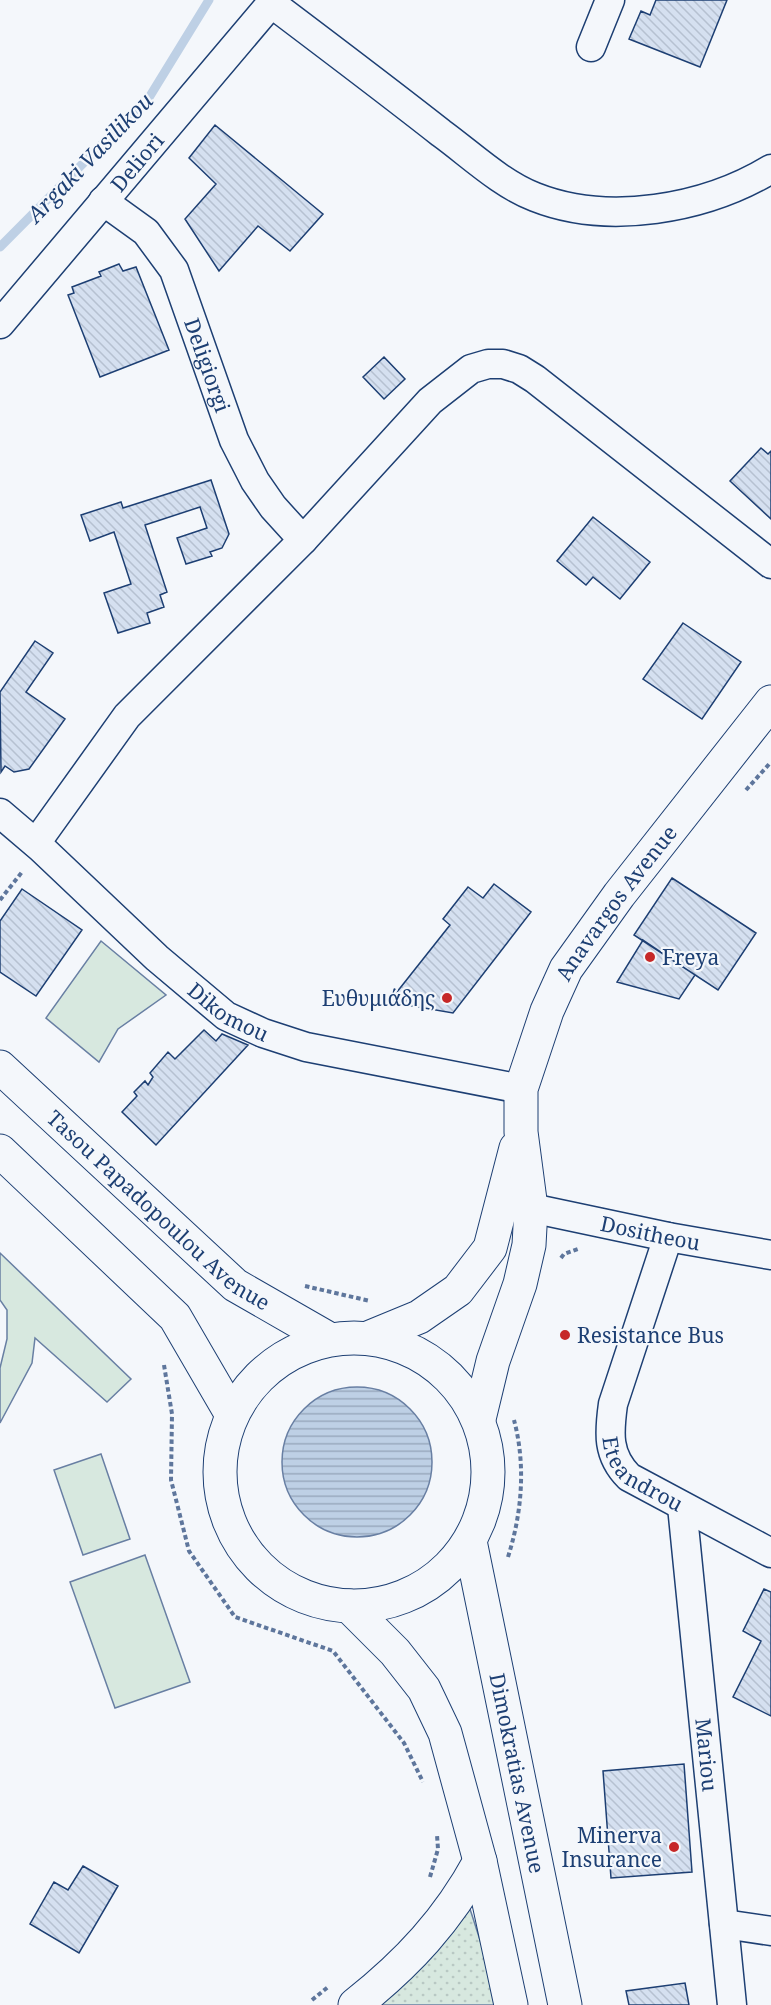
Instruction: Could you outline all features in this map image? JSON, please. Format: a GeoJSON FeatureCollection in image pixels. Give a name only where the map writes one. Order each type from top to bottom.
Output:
{"type":"FeatureCollection","features":[{"type":"Feature","properties":{"kind":"main road","name":"Anavargos Avenue"},"geometry":{"type":"LineString","coordinates":[[479,1419],[493,1361],[520,1284],[528,1245],[531,1208],[520,1132],[521,1089],[548,1011],[566,969],[619,895],[771,702]]}},
{"type":"Feature","properties":{"kind":"main road","name":"Tasou Papadopoulou Avenue"},"geometry":{"type":"LineString","coordinates":[[0,1068],[235,1285],[329,1339]]}},
{"type":"Feature","properties":{"kind":"main road","name":"Anavargos Avenue"},"geometry":{"type":"LineString","coordinates":[[368,1338],[419,1317],[458,1290],[490,1248],[520,1132]]}},
{"type":"Feature","properties":{"kind":"main road"},"geometry":{"type":"LineString","coordinates":[[0,1151],[175,1317],[232,1415]]}},
{"type":"Feature","properties":{"kind":"main road"},"geometry":{"type":"LineString","coordinates":[[368,1338],[414,1351],[443,1372],[452,1379],[479,1419],[489,1459],[489,1488],[482,1516],[470,1541],[447,1569],[418,1591],[384,1603],[349,1606],[306,1597],[267,1575],[239,1542],[222,1502],[220,1458],[232,1415],[256,1380],[264,1373],[289,1354],[329,1339],[368,1338]]}},
{"type":"Feature","properties":{"kind":"main road","name":"Dimokratias Avenue"},"geometry":{"type":"LineString","coordinates":[[470,1541],[566,2005]]}},
{"type":"Feature","properties":{"kind":"main road"},"geometry":{"type":"LineString","coordinates":[[349,1606],[395,1652],[424,1689],[445,1733],[480,1860],[511,2005]]}},
{"type":"Feature","properties":{"kind":"main road"},"geometry":{"type":"LineString","coordinates":[[354,2005],[416,1950],[451,1912],[480,1860]]}},
{"type":"Feature","properties":{"kind":"street"},"geometry":{"type":"LineString","coordinates":[[591,47],[610,0]]}},
{"type":"Feature","properties":{"kind":"street"},"geometry":{"type":"LineString","coordinates":[[272,2],[492,171],[533,196],[576,210],[635,210],[699,200],[757,177],[771,169]]}},
{"type":"Feature","properties":{"kind":"street","name":"Deliori"},"geometry":{"type":"LineString","coordinates":[[0,324],[272,2]]}},
{"type":"Feature","properties":{"kind":"street","name":"Deligiorgi"},"geometry":{"type":"LineString","coordinates":[[103,201],[146,232],[174,270],[234,440],[255,481],[273,507],[303,540]]}},
{"type":"Feature","properties":{"kind":"street"},"geometry":{"type":"LineString","coordinates":[[36,843],[127,716],[303,540],[430,401],[471,369],[488,364],[503,364],[519,369],[771,564]]}},
{"type":"Feature","properties":{"kind":"street","name":"Dikomou"},"geometry":{"type":"LineString","coordinates":[[0,813],[36,843],[157,958],[226,1016],[263,1033],[306,1047],[521,1089]]}},
{"type":"Feature","properties":{"kind":"street","name":"Dositheou"},"geometry":{"type":"LineString","coordinates":[[531,1208],[668,1237],[771,1255]]}},
{"type":"Feature","properties":{"kind":"street","name":"Eteandrou"},"geometry":{"type":"LineString","coordinates":[[668,1237],[613,1404],[609,1431],[611,1452],[629,1477],[771,1553]]}},
{"type":"Feature","properties":{"kind":"street","name":"Mariou"},"geometry":{"type":"LineString","coordinates":[[681,1506],[732,2005]]}},
{"type":"Feature","properties":{"kind":"street"},"geometry":{"type":"LineString","coordinates":[[724,1924],[771,1931]]}},
{"type":"Feature","properties":{"kind":"path"},"geometry":{"type":"LineString","coordinates":[[740,796],[771,762]]}},
{"type":"Feature","properties":{"kind":"path"},"geometry":{"type":"LineString","coordinates":[[559,1262],[564,1254],[582,1248],[587,1220]]}},
{"type":"Feature","properties":{"kind":"path"},"geometry":{"type":"LineString","coordinates":[[301,1284],[359,1299],[379,1299]]}},
{"type":"Feature","properties":{"kind":"path"},"geometry":{"type":"LineString","coordinates":[[164,1363],[172,1414],[171,1480],[189,1551],[235,1617],[333,1651],[404,1743],[424,1784]]}},
{"type":"Feature","properties":{"kind":"path"},"geometry":{"type":"LineString","coordinates":[[423,1887],[430,1878],[438,1849],[436,1827]]}},
{"type":"Feature","properties":{"kind":"path"},"geometry":{"type":"LineString","coordinates":[[312,2000],[329,1986]]}},
{"type":"Feature","properties":{"kind":"shaded area"},"geometry":{"type":"Polygon","coordinates":[[[101,941],[166,995],[118,1029],[99,1062],[46,1018],[101,941]]]}},
{"type":"Feature","properties":{"kind":"shaded area"},"geometry":{"type":"Polygon","coordinates":[[[0,1253],[131,1379],[107,1402],[35,1338],[32,1363],[0,1423],[0,1368],[7,1339],[7,1310],[0,1300],[0,1253]]]}},
{"type":"Feature","properties":{"kind":"shaded area"},"geometry":{"type":"Polygon","coordinates":[[[101,1454],[130,1539],[83,1555],[54,1470],[101,1454]]]}},
{"type":"Feature","properties":{"kind":"shaded area"},"geometry":{"type":"Polygon","coordinates":[[[145,1555],[190,1682],[115,1708],[70,1582],[145,1555]]]}},
{"type":"Feature","properties":{"kind":"shaded area"},"geometry":{"type":"Polygon","coordinates":[[[470,1909],[501,2005],[377,2005],[470,1909]]]}},
{"type":"Feature","properties":{"kind":"water"},"geometry":{"type":"Polygon","coordinates":[[[357,1387],[386,1392],[399,1399],[410,1409],[420,1420],[427,1433],[432,1462],[427,1491],[420,1504],[410,1515],[399,1525],[386,1532],[357,1537],[328,1532],[315,1525],[304,1515],[294,1504],[287,1491],[282,1462],[287,1433],[294,1420],[304,1409],[315,1399],[328,1392],[357,1387]]]}},
{"type":"Feature","properties":{"kind":"building"},"geometry":{"type":"Polygon","coordinates":[[[656,0],[727,0],[700,67],[629,39],[641,11],[650,15],[656,0]]]}},
{"type":"Feature","properties":{"kind":"building"},"geometry":{"type":"Polygon","coordinates":[[[215,125],[323,214],[290,251],[258,226],[219,271],[185,219],[216,184],[189,158],[215,125]]]}},
{"type":"Feature","properties":{"kind":"building"},"geometry":{"type":"Polygon","coordinates":[[[119,264],[123,271],[136,267],[169,350],[100,377],[68,295],[74,293],[72,287],[101,276],[99,272],[119,264]]]}},
{"type":"Feature","properties":{"kind":"building"},"geometry":{"type":"Polygon","coordinates":[[[384,357],[405,379],[384,399],[363,377],[384,357]]]}},
{"type":"Feature","properties":{"kind":"building"},"geometry":{"type":"Polygon","coordinates":[[[761,448],[768,454],[771,451],[771,519],[730,481],[761,448]]]}},
{"type":"Feature","properties":{"kind":"building"},"geometry":{"type":"Polygon","coordinates":[[[211,480],[229,534],[222,548],[210,552],[212,556],[186,564],[177,538],[207,528],[200,507],[145,525],[167,592],[160,595],[164,607],[147,613],[150,623],[118,633],[104,593],[131,584],[114,532],[90,541],[81,515],[121,502],[123,508],[211,480]]]}},
{"type":"Feature","properties":{"kind":"building"},"geometry":{"type":"Polygon","coordinates":[[[593,517],[650,562],[620,599],[593,577],[586,585],[557,561],[593,517]]]}},
{"type":"Feature","properties":{"kind":"building"},"geometry":{"type":"Polygon","coordinates":[[[683,623],[741,662],[702,719],[643,679],[683,623]]]}},
{"type":"Feature","properties":{"kind":"building"},"geometry":{"type":"Polygon","coordinates":[[[35,641],[53,653],[26,692],[65,719],[29,769],[14,772],[5,766],[1,772],[0,692],[35,641]]]}},
{"type":"Feature","properties":{"kind":"building"},"geometry":{"type":"Polygon","coordinates":[[[672,878],[756,933],[718,990],[634,935],[672,878]]]}},
{"type":"Feature","properties":{"kind":"building"},"geometry":{"type":"Polygon","coordinates":[[[494,884],[531,912],[453,1013],[389,1002],[450,925],[443,919],[468,887],[483,898],[494,884]]]}},
{"type":"Feature","properties":{"kind":"building"},"geometry":{"type":"Polygon","coordinates":[[[22,889],[82,930],[36,996],[0,972],[0,921],[22,889]]]}},
{"type":"Feature","properties":{"kind":"building","name":"Freya"},"geometry":{"type":"Polygon","coordinates":[[[643,940],[695,975],[679,999],[617,982],[643,940]]]}},
{"type":"Feature","properties":{"kind":"building"},"geometry":{"type":"Polygon","coordinates":[[[204,1030],[216,1041],[222,1034],[248,1045],[156,1145],[122,1112],[137,1096],[134,1092],[145,1081],[148,1085],[153,1077],[150,1073],[168,1052],[175,1059],[204,1030]]]}},
{"type":"Feature","properties":{"kind":"building"},"geometry":{"type":"Polygon","coordinates":[[[764,1589],[771,1592],[771,1716],[733,1697],[761,1641],[743,1631],[764,1589]]]}},
{"type":"Feature","properties":{"kind":"building"},"geometry":{"type":"Polygon","coordinates":[[[684,1764],[692,1872],[611,1878],[603,1771],[684,1764]]]}},
{"type":"Feature","properties":{"kind":"building"},"geometry":{"type":"Polygon","coordinates":[[[83,1866],[118,1886],[79,1953],[30,1924],[54,1882],[68,1890],[83,1866]]]}},
{"type":"Feature","properties":{"kind":"building"},"geometry":{"type":"Polygon","coordinates":[[[685,1983],[689,2005],[629,2005],[626,1991],[685,1983]]]}},
{"type":"Feature","properties":{"kind":"waterway","name":"Argaki Vasilikou"},"geometry":{"type":"LineString","coordinates":[[0,247],[150,96],[209,0]]}},
{"type":"Feature","properties":{"kind":"place","name":"Freya"},"geometry":{"type":"Point","coordinates":[650,957]}},
{"type":"Feature","properties":{"kind":"place","name":"Ευθυμιάδης"},"geometry":{"type":"Point","coordinates":[447,998]}},
{"type":"Feature","properties":{"kind":"place","name":"Resistance Bus"},"geometry":{"type":"Point","coordinates":[565,1335]}},
{"type":"Feature","properties":{"kind":"place","name":"Minerva Insurance"},"geometry":{"type":"Point","coordinates":[674,1847]}}]}
